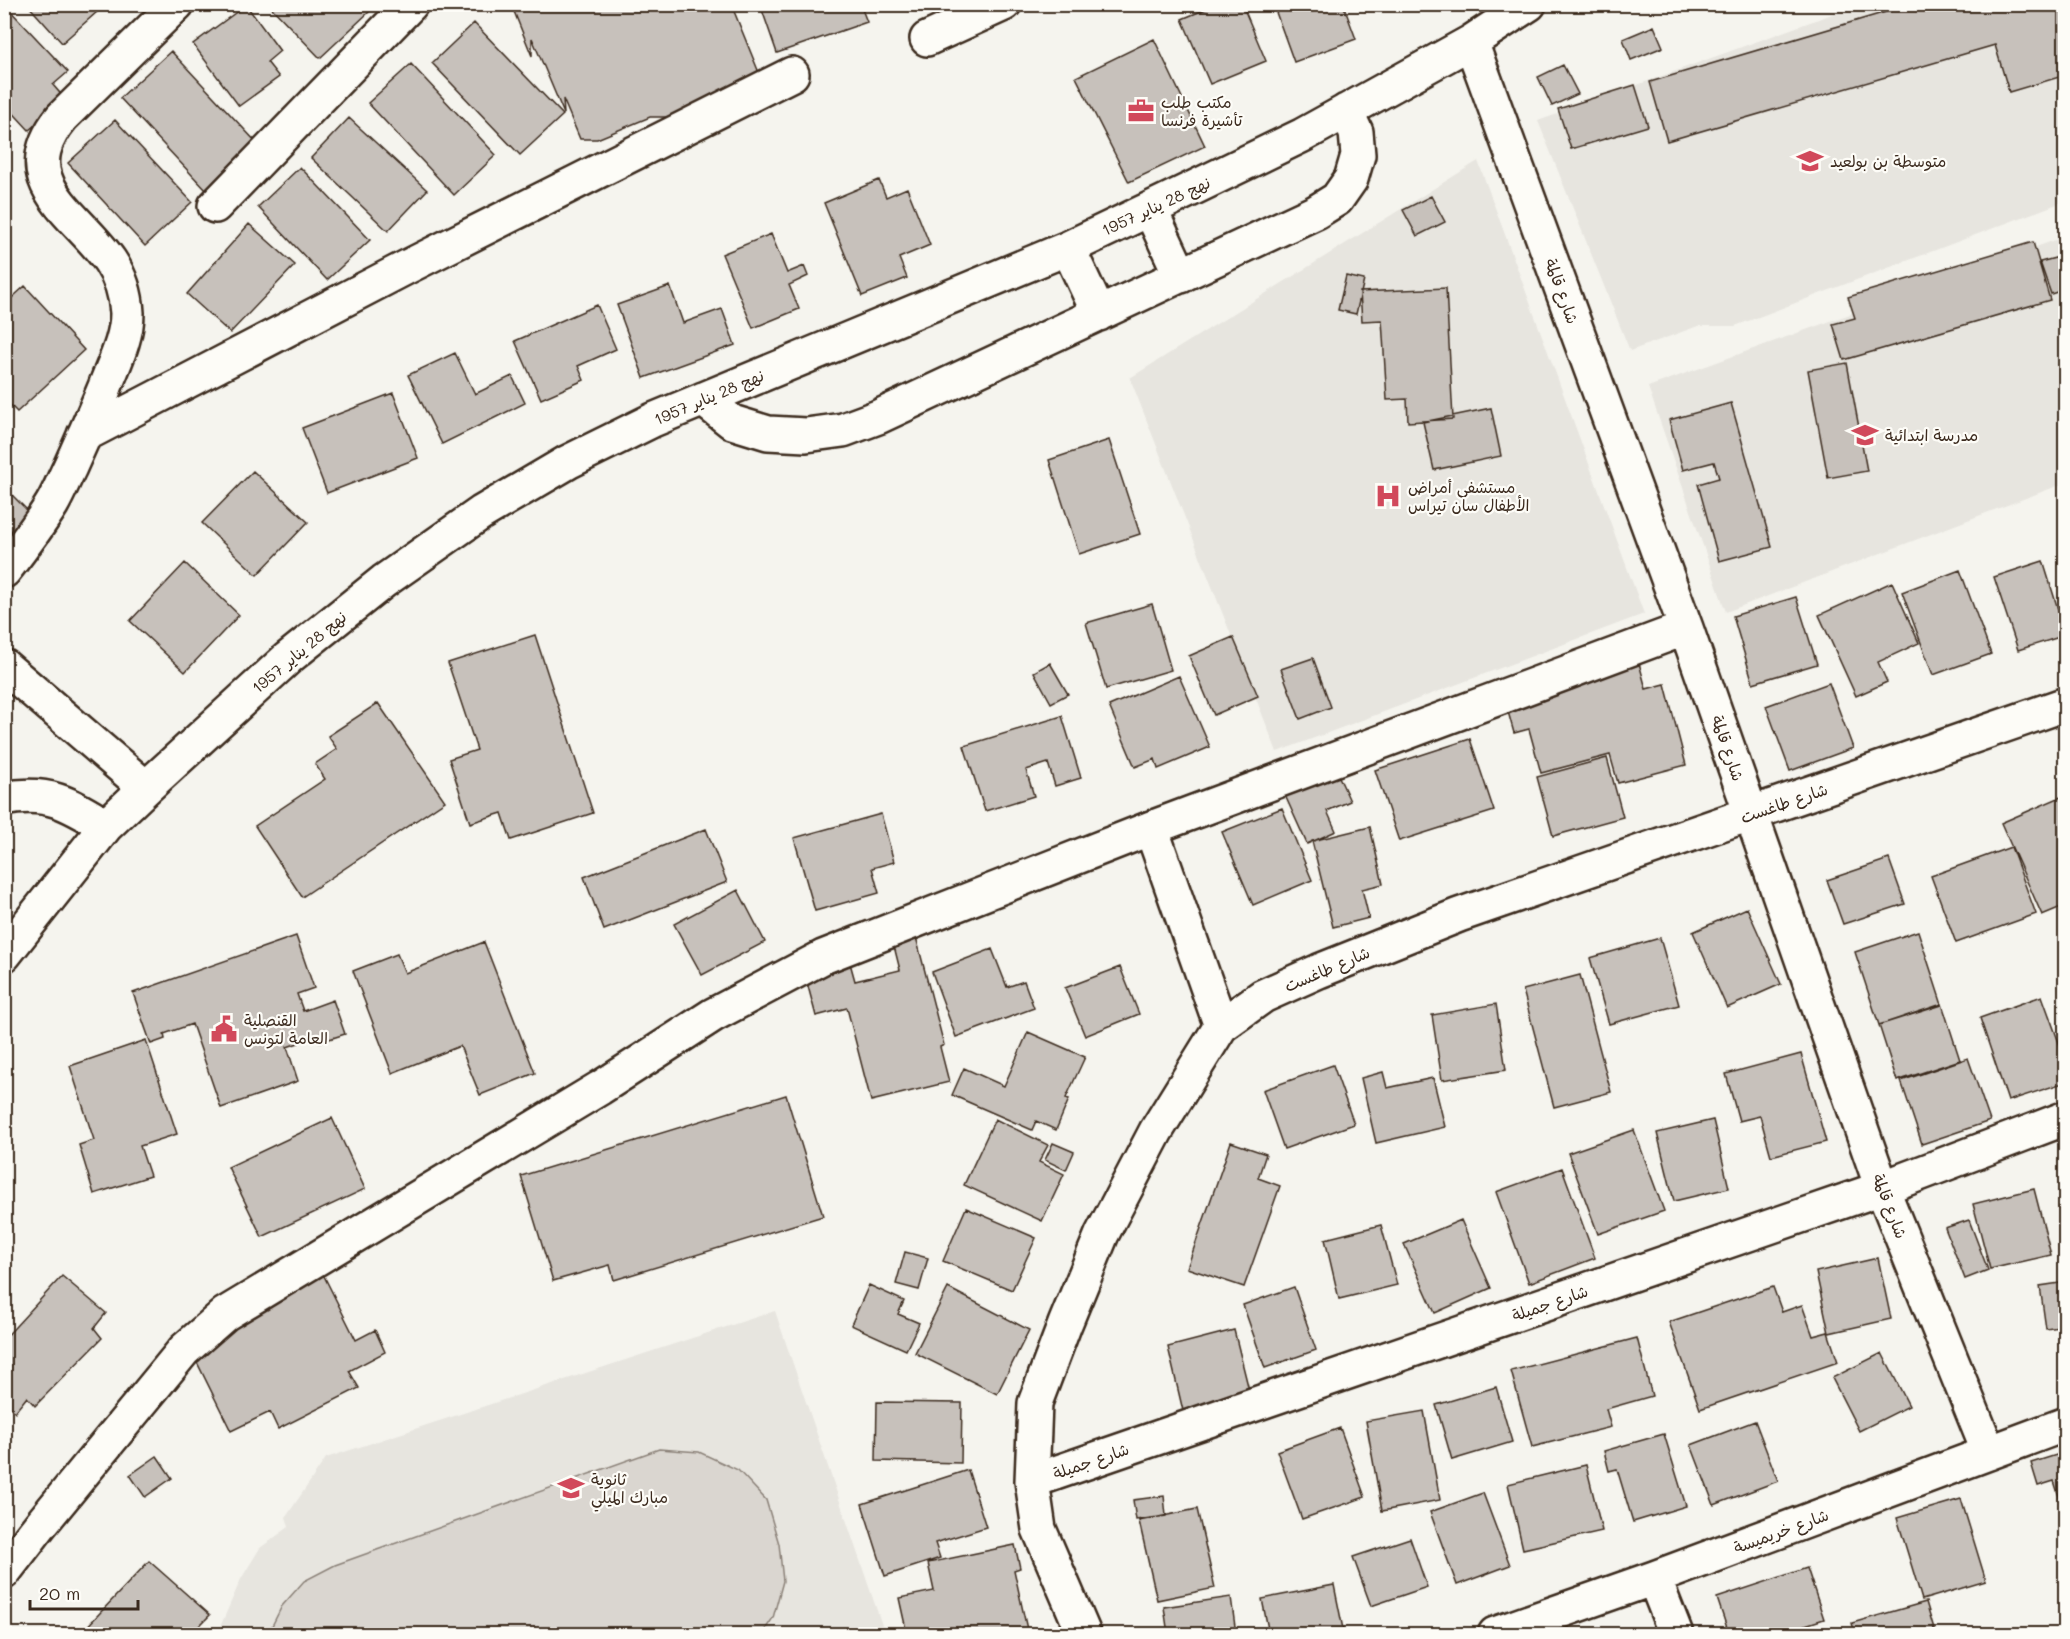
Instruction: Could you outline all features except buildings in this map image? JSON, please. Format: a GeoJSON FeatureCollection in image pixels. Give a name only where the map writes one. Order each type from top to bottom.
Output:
{"type":"FeatureCollection","features":[{"type":"Feature","properties":{"kind":"street"},"geometry":{"type":"LineString","coordinates":[[4,571],[53,502],[84,435],[125,332],[127,313],[125,295],[110,261],[52,195],[45,179],[42,162],[45,145],[51,130],[62,117],[177,4]]}},
{"type":"Feature","properties":{"kind":"street"},"geometry":{"type":"LineString","coordinates":[[215,206],[411,4]]}},
{"type":"Feature","properties":{"kind":"street"},"geometry":{"type":"LineString","coordinates":[[927,39],[1004,4]]}},
{"type":"Feature","properties":{"kind":"street","name":"نهج 28 يناير 1957"},"geometry":{"type":"LineString","coordinates":[[4,955],[105,826],[146,788],[288,658],[384,581],[481,513],[568,462],[653,420],[1068,248],[1150,209],[1302,135],[1471,42],[1529,4]]}},
{"type":"Feature","properties":{"kind":"street","name":"شارع قالمة"},"geometry":{"type":"LineString","coordinates":[[1471,42],[1686,628],[1882,1188],[1989,1453]]}},
{"type":"Feature","properties":{"kind":"street"},"geometry":{"type":"LineString","coordinates":[[84,435],[406,267],[792,74]]}},
{"type":"Feature","properties":{"kind":"street"},"geometry":{"type":"LineString","coordinates":[[703,399],[732,422],[768,433],[806,435],[843,430],[878,417],[1316,212],[1337,198],[1352,179],[1358,155],[1356,132],[1346,111]]}},
{"type":"Feature","properties":{"kind":"street"},"geometry":{"type":"LineString","coordinates":[[1150,209],[1181,276]]}},
{"type":"Feature","properties":{"kind":"street"},"geometry":{"type":"LineString","coordinates":[[1068,248],[1099,314]]}},
{"type":"Feature","properties":{"kind":"street"},"geometry":{"type":"LineString","coordinates":[[4,1572],[184,1350],[225,1314],[590,1094],[723,1010],[823,957],[1151,828],[1686,628]]}},
{"type":"Feature","properties":{"kind":"street"},"geometry":{"type":"LineString","coordinates":[[4,666],[146,788]]}},
{"type":"Feature","properties":{"kind":"street","name":"شارع طاغست"},"geometry":{"type":"LineString","coordinates":[[1084,1635],[1039,1529],[1032,1481],[1035,1403],[1102,1234],[1156,1131],[1221,1026],[1263,996],[1459,915],[2066,704]]}},
{"type":"Feature","properties":{"kind":"street"},"geometry":{"type":"LineString","coordinates":[[4,799],[35,795],[51,798],[80,810],[105,826]]}},
{"type":"Feature","properties":{"kind":"street"},"geometry":{"type":"LineString","coordinates":[[1151,828],[1221,1026]]}},
{"type":"Feature","properties":{"kind":"street","name":"شارع جميلة"},"geometry":{"type":"LineString","coordinates":[[1032,1481],[1882,1188],[2066,1118]]}},
{"type":"Feature","properties":{"kind":"street","name":"شارع خريميسة"},"geometry":{"type":"LineString","coordinates":[[1495,1635],[2066,1424]]}},
{"type":"Feature","properties":{"kind":"street"},"geometry":{"type":"LineString","coordinates":[[1654,1578],[1676,1635]]}},
{"type":"Feature","properties":{"kind":"shaded area","name":"متوسطة بن بولعيد"},"geometry":{"type":"Polygon","coordinates":[[[1857,5],[2043,5],[2065,65],[2065,201],[1735,326],[1698,326],[1630,351],[1538,121],[1857,5]]]}},
{"type":"Feature","properties":{"kind":"shaded area","name":"مستشفى أمراض الأطفال سان تيراس"},"geometry":{"type":"Polygon","coordinates":[[[1478,161],[1644,614],[1277,752],[1130,378],[1478,161]]]}},
{"type":"Feature","properties":{"kind":"shaded area","name":"مدرسة ابتدائية"},"geometry":{"type":"Polygon","coordinates":[[[2058,239],[2065,259],[2065,483],[1726,612],[1648,387],[2058,239]]]}},
{"type":"Feature","properties":{"kind":"shaded area","name":"ثانوية مبارك الميلي"},"geometry":{"type":"Polygon","coordinates":[[[775,1311],[885,1634],[217,1634],[241,1579],[260,1548],[289,1527],[286,1517],[326,1458],[775,1311]]]}},
{"type":"Feature","properties":{"kind":"shaded area"},"geometry":{"type":"Polygon","coordinates":[[[659,1449],[699,1452],[738,1470],[766,1500],[779,1544],[783,1581],[773,1618],[762,1634],[268,1634],[282,1606],[304,1581],[335,1565],[659,1449]]]}},
{"type":"Feature","properties":{"kind":"place","name":"مكتب طلب تأشيرة فرنسا"},"geometry":{"type":"Point","coordinates":[1141,111]}},
{"type":"Feature","properties":{"kind":"place","name":"متوسطة بن بولعيد"},"geometry":{"type":"Point","coordinates":[1810,161]}},
{"type":"Feature","properties":{"kind":"place","name":"مدرسة ابتدائية"},"geometry":{"type":"Point","coordinates":[1865,435]}},
{"type":"Feature","properties":{"kind":"place","name":"مستشفى أمراض الأطفال سان تيراس"},"geometry":{"type":"Point","coordinates":[1388,496]}},
{"type":"Feature","properties":{"kind":"place","name":"القنصلية العامة لتونس"},"geometry":{"type":"Point","coordinates":[224,1029]}},
{"type":"Feature","properties":{"kind":"place","name":"ثانوية مبارك الميلي"},"geometry":{"type":"Point","coordinates":[571,1488]}}]}
